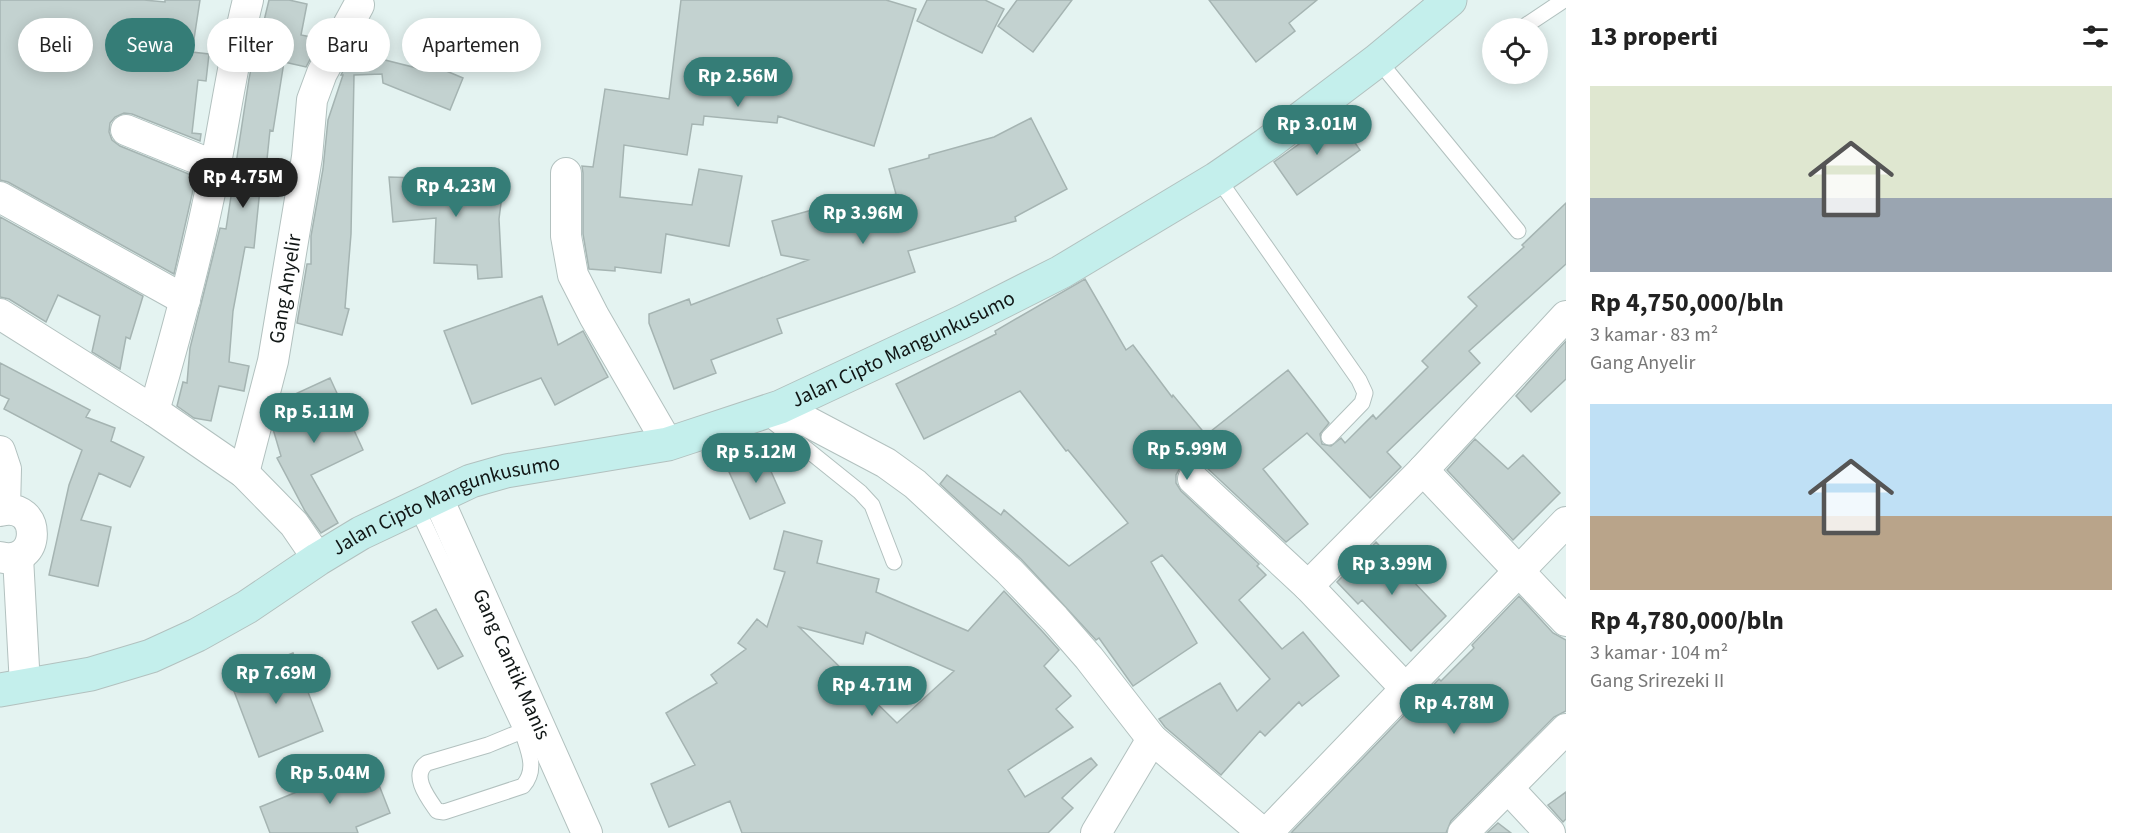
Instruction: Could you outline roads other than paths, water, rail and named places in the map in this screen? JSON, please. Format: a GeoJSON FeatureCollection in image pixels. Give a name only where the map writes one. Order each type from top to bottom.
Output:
{"type":"FeatureCollection","features":[{"type":"Feature","properties":{"kind":"street"},"geometry":{"type":"LineString","coordinates":[[154,411],[185,300],[215,166],[236,44],[248,0]]}},
{"type":"Feature","properties":{"kind":"street","name":"Jalan Cipto Mangunkusumo"},"geometry":{"type":"LineString","coordinates":[[6,685],[91,674],[151,656],[197,635],[247,607],[361,533],[471,481],[506,471],[668,444],[771,410],[962,322],[1061,272],[1216,179],[1267,144],[1378,60],[1450,0]]}},
{"type":"Feature","properties":{"kind":"street","name":"Gang Anyelir"},"geometry":{"type":"LineString","coordinates":[[244,473],[275,349],[305,169],[312,100],[322,73],[359,5]]}},
{"type":"Feature","properties":{"kind":"street"},"geometry":{"type":"LineString","coordinates":[[126,130],[215,166]]}},
{"type":"Feature","properties":{"kind":"street"},"geometry":{"type":"LineString","coordinates":[[566,172],[566,236],[573,275],[668,444]]}},
{"type":"Feature","properties":{"kind":"street"},"geometry":{"type":"LineString","coordinates":[[0,197],[185,300]]}},
{"type":"Feature","properties":{"kind":"street"},"geometry":{"type":"LineString","coordinates":[[0,314],[154,411],[244,473],[294,524],[318,559]]}},
{"type":"Feature","properties":{"kind":"street"},"geometry":{"type":"LineString","coordinates":[[1308,586],[1423,470],[1566,316]]}},
{"type":"Feature","properties":{"kind":"street"},"geometry":{"type":"LineString","coordinates":[[771,410],[886,463],[915,484],[1009,571],[1055,619],[1152,739],[1265,833],[1566,522]]}},
{"type":"Feature","properties":{"kind":"street"},"geometry":{"type":"LineString","coordinates":[[0,452],[6,469],[3,510],[21,512],[33,531],[29,546],[9,557],[6,685]]}},
{"type":"Feature","properties":{"kind":"street"},"geometry":{"type":"LineString","coordinates":[[1423,470],[1566,621]]}},
{"type":"Feature","properties":{"kind":"street"},"geometry":{"type":"LineString","coordinates":[[1193,479],[1308,586],[1406,689]]}},
{"type":"Feature","properties":{"kind":"street","name":"Gang Cantik Manis"},"geometry":{"type":"LineString","coordinates":[[427,501],[587,833]]}},
{"type":"Feature","properties":{"kind":"street"},"geometry":{"type":"LineString","coordinates":[[1463,833],[1566,729]]}},
{"type":"Feature","properties":{"kind":"street"},"geometry":{"type":"LineString","coordinates":[[1096,833],[1152,739]]}},
{"type":"Feature","properties":{"kind":"street"},"geometry":{"type":"LineString","coordinates":[[1508,788],[1550,833]]}},
{"type":"Feature","properties":{"kind":"lane"},"geometry":{"type":"LineString","coordinates":[[1537,18],[1564,0]]}},
{"type":"Feature","properties":{"kind":"lane"},"geometry":{"type":"LineString","coordinates":[[1378,60],[1518,231]]}},
{"type":"Feature","properties":{"kind":"lane"},"geometry":{"type":"LineString","coordinates":[[1216,179],[1233,199],[1359,380],[1365,393],[1362,403],[1329,437]]}},
{"type":"Feature","properties":{"kind":"lane"},"geometry":{"type":"LineString","coordinates":[[771,410],[872,505],[894,562]]}},
{"type":"Feature","properties":{"kind":"lane"},"geometry":{"type":"LineString","coordinates":[[427,501],[522,731],[532,763],[530,779],[523,786],[444,812],[437,811],[421,784],[419,775],[421,767],[522,731]]}}]}
